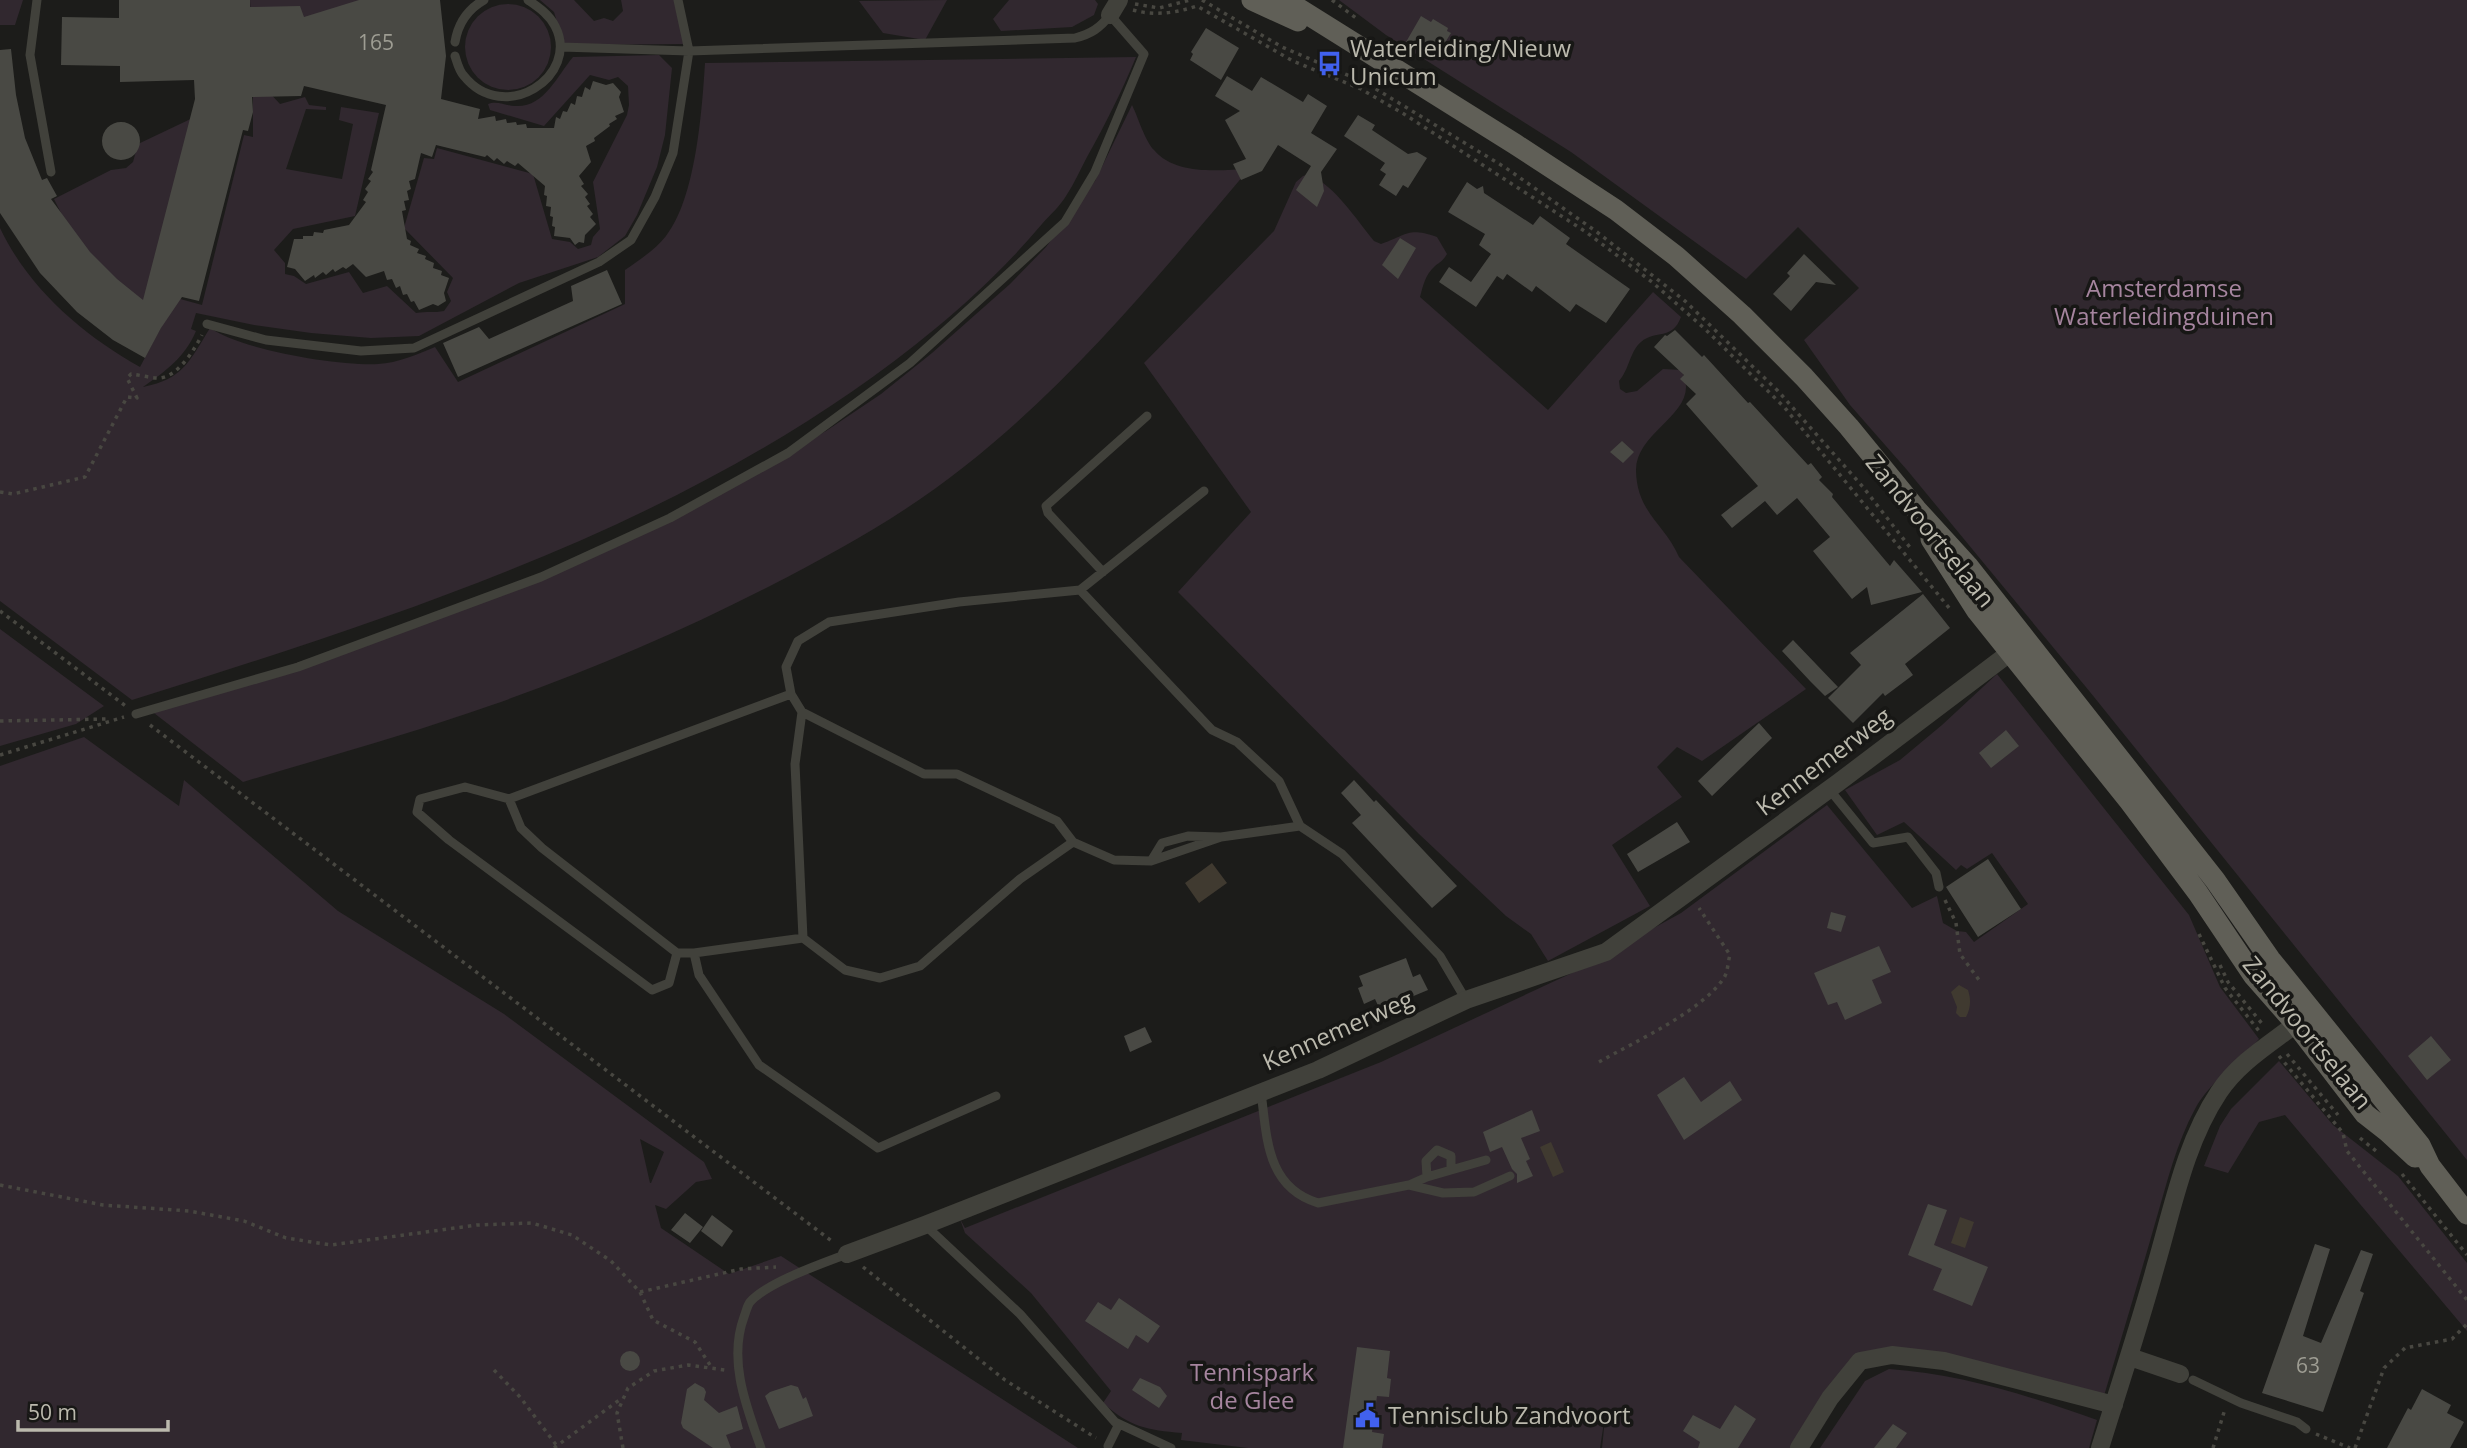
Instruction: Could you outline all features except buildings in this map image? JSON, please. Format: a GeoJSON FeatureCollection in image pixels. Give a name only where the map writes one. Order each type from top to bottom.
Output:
{"type":"FeatureCollection","features":[{"type":"Feature","properties":{"kind":"main road","name":"Zandvoortselaan"},"geometry":{"type":"LineString","coordinates":[[1252,0],[1376,56]]}},
{"type":"Feature","properties":{"kind":"main road","name":"Zandvoortselaan"},"geometry":{"type":"LineString","coordinates":[[1285,0],[1616,210],[1676,256],[1804,377],[1916,509],[1954,579],[1977,611],[2018,646],[2198,893],[2253,975],[2304,1018],[2365,1114],[2414,1157],[2430,1166],[2467,1214]]}},
{"type":"Feature","properties":{"kind":"street","name":"Kennemerweg"},"geometry":{"type":"LineString","coordinates":[[847,1254],[1318,1070],[1466,1000],[1606,952],[1829,789],[2018,646]]}},
{"type":"Feature","properties":{"kind":"street"},"geometry":{"type":"LineString","coordinates":[[2100,1448],[2199,1125],[2221,1089],[2245,1062],[2304,1018]]}},
{"type":"Feature","properties":{"kind":"street"},"geometry":{"type":"LineString","coordinates":[[1799,1448],[1830,1398],[1860,1361],[1892,1355],[1944,1361],[2114,1405]]}},
{"type":"Feature","properties":{"kind":"street"},"geometry":{"type":"LineString","coordinates":[[2130,1357],[2186,1377]]}},
{"type":"Feature","properties":{"kind":"lane"},"geometry":{"type":"LineString","coordinates":[[37,0],[30,55],[51,172]]}},
{"type":"Feature","properties":{"kind":"lane"},"geometry":{"type":"LineString","coordinates":[[455,42],[456,33],[466,14],[484,0]]}},
{"type":"Feature","properties":{"kind":"lane"},"geometry":{"type":"LineString","coordinates":[[455,56],[462,75],[479,89],[497,96],[519,97],[536,89],[550,74],[561,47],[556,26],[544,11],[528,0]]}},
{"type":"Feature","properties":{"kind":"lane"},"geometry":{"type":"LineString","coordinates":[[207,324],[266,340],[334,348],[361,351],[414,348],[599,262],[631,240],[655,197],[673,153],[689,51],[678,0]]}},
{"type":"Feature","properties":{"kind":"lane"},"geometry":{"type":"LineString","coordinates":[[136,715],[298,667],[541,577],[670,518],[788,453],[910,363],[1065,222],[1095,172],[1144,54],[1118,5],[1094,31],[1075,38],[689,51],[561,47]]}},
{"type":"Feature","properties":{"kind":"lane"},"geometry":{"type":"LineString","coordinates":[[1103,572],[1048,513],[1046,506],[1147,416]]}},
{"type":"Feature","properties":{"kind":"lane"},"geometry":{"type":"LineString","coordinates":[[1204,491],[1080,590],[959,602],[829,622],[797,641],[786,667],[791,694],[802,712],[924,774],[957,774],[1056,821],[1073,842],[1114,860],[1151,861],[1162,843],[1188,836],[1222,837],[1300,826]]}},
{"type":"Feature","properties":{"kind":"lane"},"geometry":{"type":"LineString","coordinates":[[1080,590],[1212,730],[1237,742],[1279,781],[1300,826],[1342,854],[1422,937],[1440,956],[1466,1000]]}},
{"type":"Feature","properties":{"kind":"lane"},"geometry":{"type":"LineString","coordinates":[[677,953],[669,983],[652,990],[449,840],[417,811],[420,799],[465,787],[509,799],[791,694]]}},
{"type":"Feature","properties":{"kind":"lane"},"geometry":{"type":"LineString","coordinates":[[802,712],[795,764],[803,938]]}},
{"type":"Feature","properties":{"kind":"lane"},"geometry":{"type":"LineString","coordinates":[[1829,789],[1873,843],[1908,836],[1936,873],[1939,887]]}},
{"type":"Feature","properties":{"kind":"lane"},"geometry":{"type":"LineString","coordinates":[[509,799],[521,828],[542,848],[677,953],[803,938],[845,970],[880,978],[920,966],[1020,879],[1073,842]]}},
{"type":"Feature","properties":{"kind":"lane"},"geometry":{"type":"LineString","coordinates":[[694,953],[699,975],[759,1066],[878,1148],[996,1096]]}},
{"type":"Feature","properties":{"kind":"lane"},"geometry":{"type":"LineString","coordinates":[[1261,1092],[1270,1154],[1287,1186],[1304,1199],[1318,1203],[1409,1185],[1486,1160]]}},
{"type":"Feature","properties":{"kind":"lane"},"geometry":{"type":"LineString","coordinates":[[1427,1177],[1426,1161],[1437,1150],[1451,1156],[1451,1170]]}},
{"type":"Feature","properties":{"kind":"lane"},"geometry":{"type":"LineString","coordinates":[[1409,1185],[1443,1194],[1474,1192],[1510,1176]]}},
{"type":"Feature","properties":{"kind":"lane"},"geometry":{"type":"LineString","coordinates":[[925,1225],[1020,1314],[1115,1422],[1171,1448]]}},
{"type":"Feature","properties":{"kind":"lane","name":"Kennemerweg"},"geometry":{"type":"LineString","coordinates":[[761,1448],[736,1363],[738,1332],[749,1304],[763,1292],[796,1275],[847,1254]]}},
{"type":"Feature","properties":{"kind":"lane"},"geometry":{"type":"LineString","coordinates":[[2186,1377],[2228,1397],[2297,1422],[2306,1429]]}},
{"type":"Feature","properties":{"kind":"lane"},"geometry":{"type":"LineString","coordinates":[[1108,1446],[1119,1424]]}},
{"type":"Feature","properties":{"kind":"path"},"geometry":{"type":"LineString","coordinates":[[1118,5],[1159,8],[1190,0]]}},
{"type":"Feature","properties":{"kind":"path","name":"Zandvoortselaan"},"geometry":{"type":"LineString","coordinates":[[1202,0],[1282,47],[1366,83],[1506,168],[1597,232],[1685,301],[1778,391],[1863,487],[1914,552]]}},
{"type":"Feature","properties":{"kind":"path"},"geometry":{"type":"LineString","coordinates":[[1118,5],[1145,13],[1176,13],[1197,6],[1293,61],[1362,89],[1586,232],[1670,297],[1785,408],[1951,611]]}},
{"type":"Feature","properties":{"kind":"path"},"geometry":{"type":"LineString","coordinates":[[0,492],[13,494],[85,477],[127,397],[137,398],[127,378],[131,374],[162,378],[176,371],[194,349],[207,324]]}},
{"type":"Feature","properties":{"kind":"path"},"geometry":{"type":"LineString","coordinates":[[0,611],[784,1203],[1005,1380],[1108,1446]]}},
{"type":"Feature","properties":{"kind":"path"},"geometry":{"type":"LineString","coordinates":[[0,721],[113,719],[0,755]]}},
{"type":"Feature","properties":{"kind":"path"},"geometry":{"type":"LineString","coordinates":[[1939,887],[1956,923],[1960,954],[1979,980]]}},
{"type":"Feature","properties":{"kind":"path"},"geometry":{"type":"LineString","coordinates":[[1599,1062],[1686,1012],[1710,995],[1726,975],[1730,955],[1689,892]]}},
{"type":"Feature","properties":{"kind":"path"},"geometry":{"type":"LineString","coordinates":[[2195,926],[2225,988],[2272,1042],[2343,1133],[2347,1151],[2467,1300]]}},
{"type":"Feature","properties":{"kind":"path","name":"Zandvoortselaan"},"geometry":{"type":"LineString","coordinates":[[2205,931],[2228,982],[2272,1042],[2341,1119]]}},
{"type":"Feature","properties":{"kind":"path","name":"Zandvoortselaan"},"geometry":{"type":"LineString","coordinates":[[2357,1135],[2385,1157]]}},
{"type":"Feature","properties":{"kind":"path"},"geometry":{"type":"LineString","coordinates":[[2394,1164],[2467,1255]]}},
{"type":"Feature","properties":{"kind":"path"},"geometry":{"type":"LineString","coordinates":[[0,1185],[103,1205],[189,1211],[244,1221],[286,1238],[331,1245],[452,1228],[532,1223],[572,1235],[611,1261],[640,1292],[653,1320],[695,1342],[712,1368]]}},
{"type":"Feature","properties":{"kind":"path"},"geometry":{"type":"LineString","coordinates":[[640,1292],[741,1269],[779,1267],[796,1275]]}},
{"type":"Feature","properties":{"kind":"path"},"geometry":{"type":"LineString","coordinates":[[2306,1429],[2352,1448],[2384,1368],[2405,1348],[2452,1339],[2467,1324]]}},
{"type":"Feature","properties":{"kind":"path"},"geometry":{"type":"LineString","coordinates":[[623,1448],[617,1413],[628,1388],[654,1371],[688,1366],[739,1373]]}},
{"type":"Feature","properties":{"kind":"path"},"geometry":{"type":"LineString","coordinates":[[494,1370],[520,1396],[555,1447],[624,1396]]}},
{"type":"Feature","properties":{"kind":"path"},"geometry":{"type":"LineString","coordinates":[[2213,1448],[2228,1397]]}},
{"type":"Feature","properties":{"kind":"green space"},"geometry":{"type":"Polygon","coordinates":[[[0,0],[23,0],[15,25],[0,25],[0,0]]]}},
{"type":"Feature","properties":{"kind":"green space"},"geometry":{"type":"Polygon","coordinates":[[[250,0],[382,0],[252,39],[250,0]]]}},
{"type":"Feature","properties":{"kind":"green space"},"geometry":{"type":"Polygon","coordinates":[[[540,0],[574,0],[594,21],[604,18],[613,21],[623,11],[621,0],[679,0],[685,29],[683,44],[564,45],[554,12],[540,0]]]}},
{"type":"Feature","properties":{"kind":"green space"},"geometry":{"type":"Polygon","coordinates":[[[947,0],[925,40],[883,33],[859,1],[947,0]]]}},
{"type":"Feature","properties":{"kind":"green space"},"geometry":{"type":"Polygon","coordinates":[[[1009,0],[1095,0],[1098,4],[1094,15],[1072,27],[1001,31],[993,19],[1009,0]]]}},
{"type":"Feature","properties":{"kind":"green space","name":"Amsterdamse Waterleidingduinen"},"geometry":{"type":"Polygon","coordinates":[[[1339,0],[2467,0],[2467,1160],[2090,692],[1850,405],[1804,340],[1859,288],[1798,227],[1746,279],[1571,152],[1386,35],[1339,0]]]}},
{"type":"Feature","properties":{"kind":"green space"},"geometry":{"type":"Polygon","coordinates":[[[508,4],[532,11],[544,23],[551,47],[544,71],[532,83],[508,90],[484,83],[472,71],[465,47],[472,23],[484,11],[508,4]]]}},
{"type":"Feature","properties":{"kind":"green space"},"geometry":{"type":"Polygon","coordinates":[[[659,55],[672,68],[665,135],[657,167],[625,236],[598,257],[519,283],[419,336],[371,338],[311,333],[196,313],[191,329],[196,331],[192,340],[167,369],[143,387],[168,379],[177,373],[191,359],[210,328],[267,350],[361,364],[378,364],[408,358],[435,347],[458,382],[625,304],[625,270],[666,236],[684,200],[696,153],[705,63],[1136,57],[1107,120],[1064,200],[978,291],[936,328],[847,395],[753,454],[655,506],[553,552],[449,594],[238,667],[132,700],[0,601],[0,228],[26,271],[60,308],[98,340],[140,367],[166,318],[125,288],[88,255],[74,236],[54,199],[111,170],[126,168],[133,162],[138,144],[199,115],[173,297],[202,305],[244,135],[253,137],[253,91],[266,89],[280,104],[305,97],[309,105],[326,107],[326,110],[306,109],[286,169],[342,179],[353,124],[339,120],[341,107],[379,113],[355,216],[293,229],[274,250],[285,263],[285,274],[306,284],[349,272],[363,293],[387,286],[416,313],[444,311],[451,301],[447,292],[453,278],[404,228],[424,158],[434,159],[437,148],[533,174],[552,239],[570,242],[578,249],[591,245],[593,237],[600,229],[593,182],[627,115],[628,86],[618,77],[609,80],[590,75],[544,126],[490,110],[488,104],[515,106],[534,102],[549,89],[573,57],[659,55]]]}},
{"type":"Feature","properties":{"kind":"green space"},"geometry":{"type":"Polygon","coordinates":[[[1132,105],[1148,141],[1163,158],[1174,164],[1198,170],[1249,169],[1114,325],[1043,398],[965,466],[895,516],[770,586],[598,665],[461,716],[243,782],[154,713],[553,573],[741,480],[826,431],[881,394],[932,353],[1010,284],[1046,247],[1095,181],[1132,105]]]}},
{"type":"Feature","properties":{"kind":"green space"},"geometry":{"type":"Polygon","coordinates":[[[1309,174],[1337,195],[1374,241],[1381,244],[1413,232],[1437,237],[1447,254],[1429,273],[1420,297],[1548,410],[1653,292],[1681,317],[1673,329],[1647,338],[1637,346],[1619,381],[1620,389],[1626,393],[1637,391],[1663,369],[1681,370],[1686,385],[1684,398],[1677,409],[1646,443],[1639,456],[1636,471],[1641,498],[1679,557],[1806,689],[1702,761],[1677,747],[1657,767],[1682,797],[1612,845],[1650,906],[1548,961],[1531,934],[1506,916],[1419,834],[1178,592],[1251,512],[1144,363],[1274,231],[1296,182],[1309,174]]]}},
{"type":"Feature","properties":{"kind":"green space"},"geometry":{"type":"Polygon","coordinates":[[[0,629],[104,706],[76,724],[0,746],[0,629]]]}},
{"type":"Feature","properties":{"kind":"green space","name":"Tennispark de Glee"},"geometry":{"type":"Polygon","coordinates":[[[1997,674],[2189,915],[2220,987],[2259,1039],[2201,1099],[2188,1122],[2172,1164],[2103,1399],[2015,1375],[1865,1360],[1800,1448],[1602,1448],[1606,1409],[1600,1448],[1248,1448],[1181,1440],[1182,1433],[1140,1426],[1103,1403],[1111,1391],[1031,1293],[965,1233],[960,1219],[965,1228],[1381,1062],[1572,973],[1681,913],[1827,805],[1912,908],[1937,896],[1943,923],[1957,931],[1966,932],[1974,942],[2028,904],[1992,853],[1967,869],[1961,865],[1956,870],[1904,822],[1877,835],[1845,790],[1900,760],[1997,674]]]}},
{"type":"Feature","properties":{"kind":"green space"},"geometry":{"type":"Polygon","coordinates":[[[84,737],[179,806],[184,780],[338,911],[504,1014],[704,1162],[712,1179],[696,1182],[666,1209],[655,1205],[661,1228],[729,1274],[781,1256],[1078,1448],[0,1448],[0,766],[84,737]],[[640,1139],[650,1183],[651,1183],[664,1152],[640,1139]]]}},
{"type":"Feature","properties":{"kind":"green space"},"geometry":{"type":"Polygon","coordinates":[[[2279,1061],[2333,1125],[2398,1176],[2467,1263],[2467,1331],[2285,1115],[2259,1122],[2228,1173],[2204,1166],[2220,1126],[2231,1109],[2279,1061]]]}},
{"type":"Feature","properties":{"kind":"green space"},"geometry":{"type":"Polygon","coordinates":[[[1889,1369],[1995,1387],[2097,1420],[2089,1448],[1820,1448],[1865,1381],[1889,1369]]]}},
{"type":"Feature","properties":{"kind":"shaded area"},"geometry":{"type":"Polygon","coordinates":[[[1212,863],[1227,883],[1199,903],[1185,883],[1212,863]]]}},
{"type":"Feature","properties":{"kind":"shaded area"},"geometry":{"type":"Polygon","coordinates":[[[1959,985],[1969,993],[1970,1007],[1966,1017],[1960,1017],[1956,1013],[1957,1007],[1951,992],[1959,985]]]}},
{"type":"Feature","properties":{"kind":"shaded area"},"geometry":{"type":"Polygon","coordinates":[[[1551,1142],[1564,1172],[1553,1177],[1540,1147],[1551,1142]]]}},
{"type":"Feature","properties":{"kind":"shaded area"},"geometry":{"type":"Polygon","coordinates":[[[1960,1217],[1974,1222],[1965,1248],[1951,1243],[1960,1217]]]}},
{"type":"Feature","properties":{"kind":"place","name":"Waterleiding/Nieuw Unicum"},"geometry":{"type":"Point","coordinates":[1330,63]}},
{"type":"Feature","properties":{"kind":"place","name":"Tennisclub Zandvoort"},"geometry":{"type":"Point","coordinates":[1368,1416]}}]}
